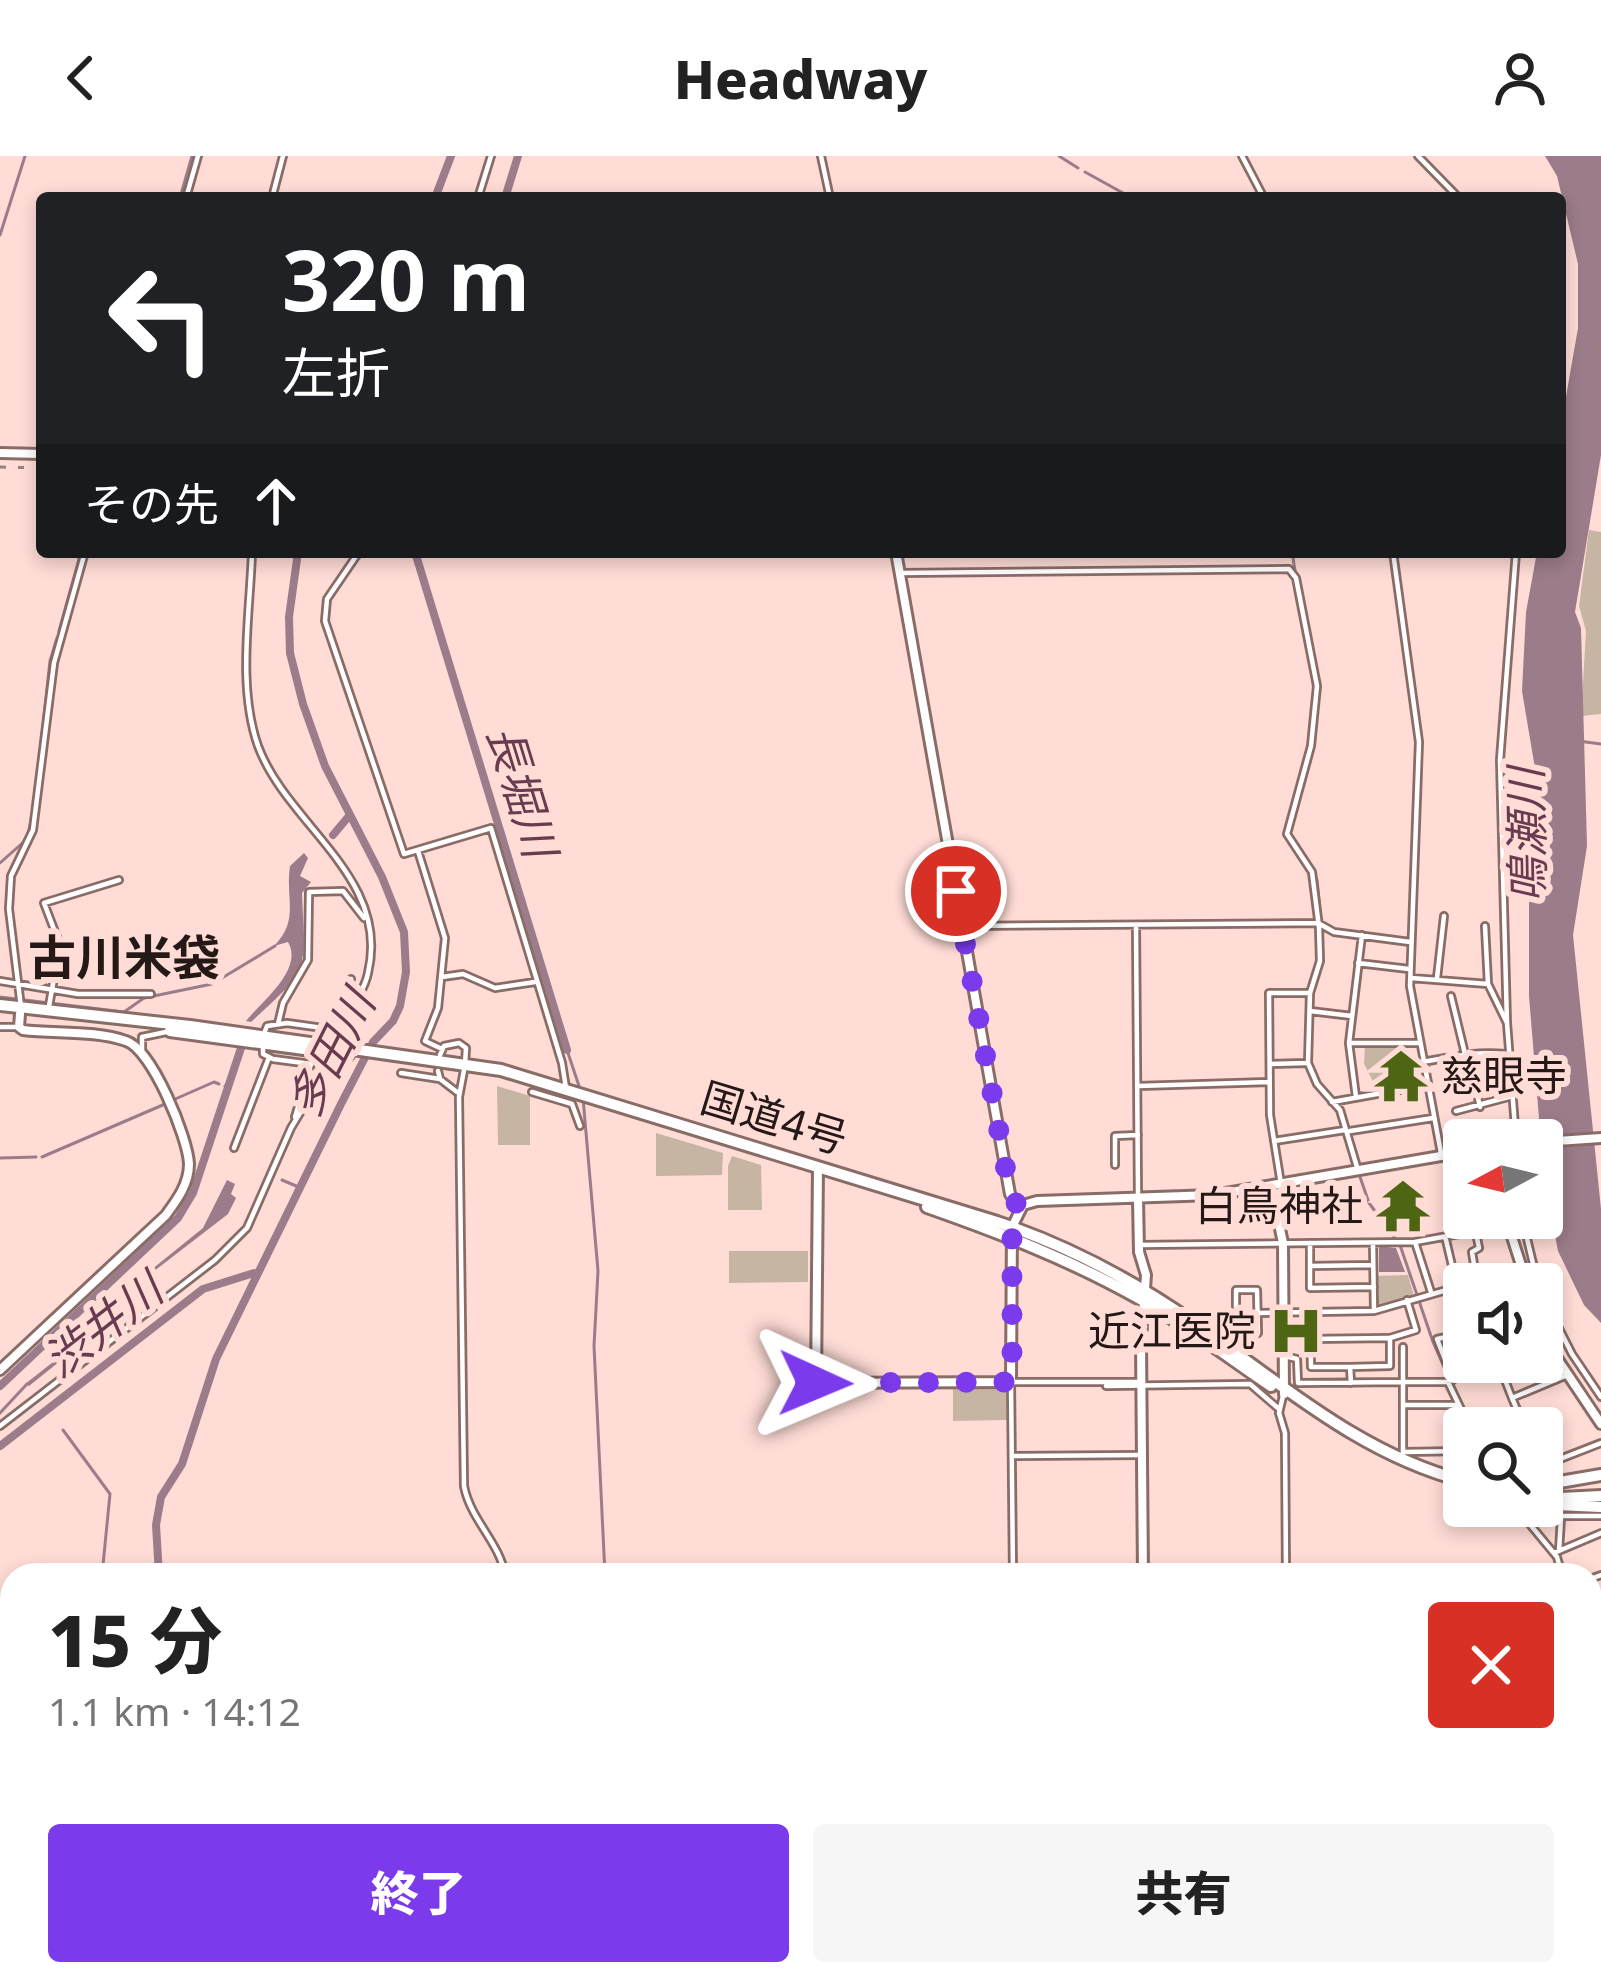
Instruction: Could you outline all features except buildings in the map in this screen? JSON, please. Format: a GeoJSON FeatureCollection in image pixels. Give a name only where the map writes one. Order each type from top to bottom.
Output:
{"type":"FeatureCollection","features":[{"type":"Feature","properties":{"kind":"highway","name":"国道4号"},"geometry":{"type":"LineString","coordinates":[[21,1010],[49,1006],[464,1066],[818,1169],[1012,1232],[1188,1319],[1352,1433],[1443,1475]]}},
{"type":"Feature","properties":{"kind":"highway","name":"国道4号"},"geometry":{"type":"LineString","coordinates":[[0,1008],[263,1040]]}},
{"type":"Feature","properties":{"kind":"highway","name":"国道4号"},"geometry":{"type":"LineString","coordinates":[[1142,1295],[1371,1450],[1406,1468],[1443,1478]]}},
{"type":"Feature","properties":{"kind":"highway"},"geometry":{"type":"LineString","coordinates":[[1563,1491],[1601,1475]]}},
{"type":"Feature","properties":{"kind":"highway"},"geometry":{"type":"LineString","coordinates":[[1563,1498],[1601,1493]]}},
{"type":"Feature","properties":{"kind":"highway"},"geometry":{"type":"LineString","coordinates":[[1563,1505],[1601,1511]]}},
{"type":"Feature","properties":{"kind":"street"},"geometry":{"type":"LineString","coordinates":[[188,192],[198,156]]}},
{"type":"Feature","properties":{"kind":"street"},"geometry":{"type":"LineString","coordinates":[[274,192],[284,156]]}},
{"type":"Feature","properties":{"kind":"street"},"geometry":{"type":"LineString","coordinates":[[480,192],[491,156]]}},
{"type":"Feature","properties":{"kind":"street"},"geometry":{"type":"LineString","coordinates":[[821,156],[829,192]]}},
{"type":"Feature","properties":{"kind":"street"},"geometry":{"type":"LineString","coordinates":[[1242,156],[1258,192]]}},
{"type":"Feature","properties":{"kind":"street"},"geometry":{"type":"LineString","coordinates":[[1418,156],[1453,192]]}},
{"type":"Feature","properties":{"kind":"street"},"geometry":{"type":"LineString","coordinates":[[0,453],[36,454]]}},
{"type":"Feature","properties":{"kind":"street"},"geometry":{"type":"LineString","coordinates":[[21,1010],[9,909],[11,875],[32,836],[54,664],[83,558]]}},
{"type":"Feature","properties":{"kind":"street"},"geometry":{"type":"LineString","coordinates":[[252,558],[247,677],[256,741],[295,806],[348,873],[367,920],[368,974],[334,1031]]}},
{"type":"Feature","properties":{"kind":"street"},"geometry":{"type":"LineString","coordinates":[[355,558],[326,599],[325,621],[404,854],[491,828],[580,1126]]}},
{"type":"Feature","properties":{"kind":"street"},"geometry":{"type":"LineString","coordinates":[[897,558],[1010,1193],[1019,1208],[1012,1232],[1013,1563]]}},
{"type":"Feature","properties":{"kind":"street"},"geometry":{"type":"LineString","coordinates":[[1019,1208],[1037,1202],[1214,1195],[1442,1156],[1409,973],[1418,740],[1394,558]]}},
{"type":"Feature","properties":{"kind":"street"},"geometry":{"type":"LineString","coordinates":[[1511,1084],[1500,760],[1516,558]]}},
{"type":"Feature","properties":{"kind":"street"},"geometry":{"type":"LineString","coordinates":[[900,573],[1289,568],[1298,581],[1317,686],[1310,746],[1286,835],[1313,877],[1318,923],[1320,961],[1310,993],[1308,1063],[1317,1084],[1340,1110],[1358,1171]]}},
{"type":"Feature","properties":{"kind":"street"},"geometry":{"type":"LineString","coordinates":[[418,851],[443,921],[438,1008],[425,1041],[441,1052],[453,1042],[466,1048],[459,1097],[464,1486],[471,1510],[502,1563]]}},
{"type":"Feature","properties":{"kind":"street"},"geometry":{"type":"LineString","coordinates":[[49,1006],[60,944],[44,903],[119,880]]}},
{"type":"Feature","properties":{"kind":"street"},"geometry":{"type":"LineString","coordinates":[[278,1024],[283,1003],[308,960],[310,892],[344,890],[367,920]]}},
{"type":"Feature","properties":{"kind":"street"},"geometry":{"type":"LineString","coordinates":[[1358,963],[1434,982],[1444,916]]}},
{"type":"Feature","properties":{"kind":"street"},"geometry":{"type":"LineString","coordinates":[[963,926],[1318,923],[1334,932],[1410,942]]}},
{"type":"Feature","properties":{"kind":"street"},"geometry":{"type":"LineString","coordinates":[[1136,925],[1139,1246],[1145,1270],[1143,1563]]}},
{"type":"Feature","properties":{"kind":"street"},"geometry":{"type":"LineString","coordinates":[[1485,926],[1488,984],[1507,1023]]}},
{"type":"Feature","properties":{"kind":"street"},"geometry":{"type":"LineString","coordinates":[[1356,1097],[1349,1043],[1362,935]]}},
{"type":"Feature","properties":{"kind":"street"},"geometry":{"type":"LineString","coordinates":[[442,977],[464,974],[495,988],[537,982]]}},
{"type":"Feature","properties":{"kind":"street"},"geometry":{"type":"LineString","coordinates":[[1437,978],[1488,984]]}},
{"type":"Feature","properties":{"kind":"street"},"geometry":{"type":"LineString","coordinates":[[334,1031],[351,980]]}},
{"type":"Feature","properties":{"kind":"street"},"geometry":{"type":"LineString","coordinates":[[0,981],[52,990],[151,994]]}},
{"type":"Feature","properties":{"kind":"street"},"geometry":{"type":"LineString","coordinates":[[1286,1563],[1285,1433],[1279,1409],[1285,1356],[1283,1244],[1270,1082],[1269,993],[1310,993]]}},
{"type":"Feature","properties":{"kind":"street"},"geometry":{"type":"LineString","coordinates":[[1451,996],[1465,1054]]}},
{"type":"Feature","properties":{"kind":"street"},"geometry":{"type":"LineString","coordinates":[[0,1027],[21,1010]]}},
{"type":"Feature","properties":{"kind":"street"},"geometry":{"type":"LineString","coordinates":[[21,1010],[124,1040],[142,1051]]}},
{"type":"Feature","properties":{"kind":"street"},"geometry":{"type":"LineString","coordinates":[[1310,1011],[1352,1016]]}},
{"type":"Feature","properties":{"kind":"street"},"geometry":{"type":"LineString","coordinates":[[292,1128],[311,1064],[263,1054],[265,1028],[278,1024],[334,1031]]}},
{"type":"Feature","properties":{"kind":"street"},"geometry":{"type":"LineString","coordinates":[[0,1370],[159,1221],[184,1186],[187,1150],[141,1040],[147,1034],[178,1032]]}},
{"type":"Feature","properties":{"kind":"street"},"geometry":{"type":"LineString","coordinates":[[1349,1043],[1420,1043]]}},
{"type":"Feature","properties":{"kind":"street"},"geometry":{"type":"LineString","coordinates":[[1424,1062],[1465,1054],[1505,1054],[1515,1119]]}},
{"type":"Feature","properties":{"kind":"street"},"geometry":{"type":"LineString","coordinates":[[234,1148],[261,1086],[265,1062],[271,1058]]}},
{"type":"Feature","properties":{"kind":"street"},"geometry":{"type":"LineString","coordinates":[[0,1426],[215,1260],[249,1225],[292,1128],[333,1058]]}},
{"type":"Feature","properties":{"kind":"street"},"geometry":{"type":"LineString","coordinates":[[1270,1064],[1308,1063]]}},
{"type":"Feature","properties":{"kind":"street"},"geometry":{"type":"LineString","coordinates":[[401,1073],[439,1075],[459,1097]]}},
{"type":"Feature","properties":{"kind":"street"},"geometry":{"type":"LineString","coordinates":[[1138,1086],[1270,1082]]}},
{"type":"Feature","properties":{"kind":"street"},"geometry":{"type":"LineString","coordinates":[[1332,1102],[1427,1085]]}},
{"type":"Feature","properties":{"kind":"street"},"geometry":{"type":"LineString","coordinates":[[1475,1085],[1480,1107]]}},
{"type":"Feature","properties":{"kind":"street"},"geometry":{"type":"LineString","coordinates":[[532,1092],[572,1095]]}},
{"type":"Feature","properties":{"kind":"street"},"geometry":{"type":"LineString","coordinates":[[1456,1111],[1513,1096]]}},
{"type":"Feature","properties":{"kind":"street"},"geometry":{"type":"LineString","coordinates":[[1274,1141],[1432,1118]]}},
{"type":"Feature","properties":{"kind":"street"},"geometry":{"type":"LineString","coordinates":[[1115,1165],[1115,1136],[1138,1135]]}},
{"type":"Feature","properties":{"kind":"street"},"geometry":{"type":"LineString","coordinates":[[1563,1141],[1601,1138]]}},
{"type":"Feature","properties":{"kind":"street"},"geometry":{"type":"LineString","coordinates":[[818,1169],[815,1383],[1250,1384],[1279,1409]]}},
{"type":"Feature","properties":{"kind":"street"},"geometry":{"type":"LineString","coordinates":[[1139,1246],[1415,1242],[1443,1237]]}},
{"type":"Feature","properties":{"kind":"street"},"geometry":{"type":"LineString","coordinates":[[1373,1242],[1374,1311]]}},
{"type":"Feature","properties":{"kind":"street"},"geometry":{"type":"LineString","coordinates":[[1415,1242],[1432,1292]]}},
{"type":"Feature","properties":{"kind":"street"},"geometry":{"type":"LineString","coordinates":[[1310,1243],[1310,1288],[1374,1287]]}},
{"type":"Feature","properties":{"kind":"street"},"geometry":{"type":"LineString","coordinates":[[1310,1266],[1373,1264]]}},
{"type":"Feature","properties":{"kind":"street"},"geometry":{"type":"LineString","coordinates":[[1236,1290],[1257,1290],[1258,1333],[1236,1334],[1236,1312],[1236,1290]]}},
{"type":"Feature","properties":{"kind":"street"},"geometry":{"type":"LineString","coordinates":[[1258,1313],[1374,1311],[1443,1290]]}},
{"type":"Feature","properties":{"kind":"street"},"geometry":{"type":"LineString","coordinates":[[1310,1339],[1390,1338],[1416,1330],[1406,1300]]}},
{"type":"Feature","properties":{"kind":"street"},"geometry":{"type":"LineString","coordinates":[[1188,1319],[1191,1314],[1236,1312]]}},
{"type":"Feature","properties":{"kind":"street"},"geometry":{"type":"LineString","coordinates":[[1310,1312],[1311,1367],[1390,1366],[1390,1338]]}},
{"type":"Feature","properties":{"kind":"street"},"geometry":{"type":"LineString","coordinates":[[1563,1338],[1601,1397]]}},
{"type":"Feature","properties":{"kind":"street"},"geometry":{"type":"LineString","coordinates":[[1403,1347],[1402,1456],[1443,1453]]}},
{"type":"Feature","properties":{"kind":"street"},"geometry":{"type":"LineString","coordinates":[[1570,1352],[1574,1385]]}},
{"type":"Feature","properties":{"kind":"street"},"geometry":{"type":"LineString","coordinates":[[1285,1356],[1297,1359],[1298,1383],[1443,1381]]}},
{"type":"Feature","properties":{"kind":"street"},"geometry":{"type":"LineString","coordinates":[[1350,1367],[1351,1383]]}},
{"type":"Feature","properties":{"kind":"street"},"geometry":{"type":"LineString","coordinates":[[1563,1371],[1601,1424]]}},
{"type":"Feature","properties":{"kind":"street"},"geometry":{"type":"LineString","coordinates":[[1512,1398],[1566,1376]]}},
{"type":"Feature","properties":{"kind":"street"},"geometry":{"type":"LineString","coordinates":[[1106,1386],[1141,1383]]}},
{"type":"Feature","properties":{"kind":"street"},"geometry":{"type":"LineString","coordinates":[[1403,1405],[1459,1405],[1451,1383]]}},
{"type":"Feature","properties":{"kind":"street"},"geometry":{"type":"LineString","coordinates":[[1506,1383],[1516,1407]]}},
{"type":"Feature","properties":{"kind":"street"},"geometry":{"type":"LineString","coordinates":[[1563,1457],[1601,1442]]}},
{"type":"Feature","properties":{"kind":"street"},"geometry":{"type":"LineString","coordinates":[[1013,1456],[1141,1455]]}},
{"type":"Feature","properties":{"kind":"street"},"geometry":{"type":"LineString","coordinates":[[1563,1518],[1601,1511]]}},
{"type":"Feature","properties":{"kind":"street"},"geometry":{"type":"LineString","coordinates":[[1532,1527],[1556,1552]]}},
{"type":"Feature","properties":{"kind":"street"},"geometry":{"type":"LineString","coordinates":[[1559,1563],[1560,1527]]}},
{"type":"Feature","properties":{"kind":"street"},"geometry":{"type":"LineString","coordinates":[[1556,1552],[1601,1534]]}},
{"type":"Feature","properties":{"kind":"shaded area"},"geometry":{"type":"Polygon","coordinates":[[[1589,530],[1601,532],[1601,714],[1581,716],[1586,631],[1579,606],[1589,530]]]}},
{"type":"Feature","properties":{"kind":"shaded area"},"geometry":{"type":"Polygon","coordinates":[[[1365,1045],[1404,1047],[1406,1059],[1391,1062],[1393,1084],[1376,1087],[1364,1064],[1365,1045]]]}},
{"type":"Feature","properties":{"kind":"shaded area"},"geometry":{"type":"Polygon","coordinates":[[[497,1086],[530,1096],[530,1145],[498,1145],[497,1086]]]}},
{"type":"Feature","properties":{"kind":"shaded area"},"geometry":{"type":"Polygon","coordinates":[[[656,1133],[723,1153],[722,1175],[656,1176],[656,1133]]]}},
{"type":"Feature","properties":{"kind":"shaded area"},"geometry":{"type":"Polygon","coordinates":[[[732,1156],[761,1165],[762,1210],[728,1210],[732,1156]]]}},
{"type":"Feature","properties":{"kind":"shaded area"},"geometry":{"type":"Polygon","coordinates":[[[729,1251],[808,1251],[808,1282],[729,1283],[729,1251]]]}},
{"type":"Feature","properties":{"kind":"shaded area"},"geometry":{"type":"Polygon","coordinates":[[[1408,1275],[1414,1296],[1376,1308],[1375,1276],[1408,1275]]]}},
{"type":"Feature","properties":{"kind":"shaded area"},"geometry":{"type":"Polygon","coordinates":[[[1008,1388],[1007,1420],[953,1421],[953,1389],[1008,1388]]]}},
{"type":"Feature","properties":{"kind":"water"},"geometry":{"type":"Polygon","coordinates":[[[1545,156],[1601,156],[1601,455],[1575,612],[1581,628],[1587,846],[1573,935],[1601,1209],[1601,1323],[1584,1305],[1558,1251],[1556,1239],[1563,1239],[1563,1119],[1539,1119],[1529,996],[1529,903],[1543,816],[1522,691],[1526,612],[1536,558],[1566,558],[1566,397],[1578,328],[1578,264],[1566,192],[1561,192],[1545,156]]]}},
{"type":"Feature","properties":{"kind":"water"},"geometry":{"type":"Polygon","coordinates":[[[304,853],[308,858],[300,876],[311,882],[302,893],[300,967],[285,990],[251,1022],[246,1021],[279,984],[290,963],[288,942],[274,946],[289,918],[290,866],[304,853]]]}},
{"type":"Feature","properties":{"kind":"water"},"geometry":{"type":"Polygon","coordinates":[[[227,1180],[235,1184],[231,1194],[236,1198],[228,1214],[127,1292],[105,1325],[29,1386],[25,1384],[103,1323],[125,1291],[203,1228],[227,1180]]]}},
{"type":"Feature","properties":{"kind":"water"},"geometry":{"type":"Polygon","coordinates":[[[1379,1246],[1396,1248],[1405,1272],[1379,1272],[1379,1246]]]}},
{"type":"Feature","properties":{"kind":"waterway"},"geometry":{"type":"LineString","coordinates":[[0,235],[25,156]]}},
{"type":"Feature","properties":{"kind":"waterway"},"geometry":{"type":"LineString","coordinates":[[182,192],[192,156]]}},
{"type":"Feature","properties":{"kind":"waterway","name":"多田川"},"geometry":{"type":"LineString","coordinates":[[437,192],[451,156]]}},
{"type":"Feature","properties":{"kind":"waterway","name":"長堀川"},"geometry":{"type":"LineString","coordinates":[[507,192],[518,156]]}},
{"type":"Feature","properties":{"kind":"waterway"},"geometry":{"type":"LineString","coordinates":[[1059,156],[1078,168]]}},
{"type":"Feature","properties":{"kind":"waterway"},"geometry":{"type":"LineString","coordinates":[[1085,172],[1121,192]]}},
{"type":"Feature","properties":{"kind":"waterway"},"geometry":{"type":"LineString","coordinates":[[59,631],[79,558]]}},
{"type":"Feature","properties":{"kind":"waterway","name":"多田川"},"geometry":{"type":"LineString","coordinates":[[158,1563],[156,1525],[161,1497],[182,1464],[216,1359],[373,1042],[393,1021],[406,972],[404,932],[382,877],[325,766],[303,704],[290,653],[289,617],[297,558]]}},
{"type":"Feature","properties":{"kind":"waterway","name":"長堀川"},"geometry":{"type":"LineString","coordinates":[[417,558],[567,1050]]}},
{"type":"Feature","properties":{"kind":"waterway"},"geometry":{"type":"LineString","coordinates":[[1293,558],[1303,605]]}},
{"type":"Feature","properties":{"kind":"waterway"},"geometry":{"type":"LineString","coordinates":[[36,790],[50,661],[57,638]]}},
{"type":"Feature","properties":{"kind":"waterway"},"geometry":{"type":"LineString","coordinates":[[1311,644],[1319,688]]}},
{"type":"Feature","properties":{"kind":"waterway"},"geometry":{"type":"LineString","coordinates":[[1313,747],[1315,727]]}},
{"type":"Feature","properties":{"kind":"waterway"},"geometry":{"type":"LineString","coordinates":[[1578,741],[1601,744]]}},
{"type":"Feature","properties":{"kind":"waterway"},"geometry":{"type":"LineString","coordinates":[[1289,834],[1311,756]]}},
{"type":"Feature","properties":{"kind":"waterway"},"geometry":{"type":"LineString","coordinates":[[0,863],[27,839],[34,806]]}},
{"type":"Feature","properties":{"kind":"waterway"},"geometry":{"type":"LineString","coordinates":[[333,835],[349,816]]}},
{"type":"Feature","properties":{"kind":"waterway"},"geometry":{"type":"LineString","coordinates":[[1304,856],[1317,880],[1321,921]]}},
{"type":"Feature","properties":{"kind":"waterway"},"geometry":{"type":"LineString","coordinates":[[1319,974],[1322,932]]}},
{"type":"Feature","properties":{"kind":"waterway"},"geometry":{"type":"LineString","coordinates":[[0,997],[124,1012],[144,998],[212,984],[275,946]]}},
{"type":"Feature","properties":{"kind":"waterway"},"geometry":{"type":"LineString","coordinates":[[0,1386],[178,1218],[193,1193],[241,1048]]}},
{"type":"Feature","properties":{"kind":"waterway"},"geometry":{"type":"LineString","coordinates":[[567,1050],[580,1089]]}},
{"type":"Feature","properties":{"kind":"waterway"},"geometry":{"type":"LineString","coordinates":[[173,1100],[219,1084]]}},
{"type":"Feature","properties":{"kind":"waterway"},"geometry":{"type":"LineString","coordinates":[[225,1086],[230,1088]]}},
{"type":"Feature","properties":{"kind":"waterway"},"geometry":{"type":"LineString","coordinates":[[583,1098],[598,1271],[594,1346],[604,1563]]}},
{"type":"Feature","properties":{"kind":"waterway"},"geometry":{"type":"LineString","coordinates":[[42,1157],[165,1104]]}},
{"type":"Feature","properties":{"kind":"waterway"},"geometry":{"type":"LineString","coordinates":[[0,1158],[36,1157]]}},
{"type":"Feature","properties":{"kind":"waterway"},"geometry":{"type":"LineString","coordinates":[[1359,1174],[1369,1203],[1400,1245],[1433,1342],[1461,1405]]}},
{"type":"Feature","properties":{"kind":"waterway"},"geometry":{"type":"LineString","coordinates":[[282,1180],[301,1188]]}},
{"type":"Feature","properties":{"kind":"waterway","name":"渋井川"},"geometry":{"type":"LineString","coordinates":[[0,1446],[203,1289],[254,1273]]}},
{"type":"Feature","properties":{"kind":"waterway"},"geometry":{"type":"LineString","coordinates":[[0,1413],[27,1384]]}},
{"type":"Feature","properties":{"kind":"waterway"},"geometry":{"type":"LineString","coordinates":[[63,1430],[110,1494],[103,1563]]}},
{"type":"Feature","properties":{"kind":"waterway"},"geometry":{"type":"LineString","coordinates":[[1550,1545],[1561,1563]]}},
{"type":"Feature","properties":{"kind":"railway"},"geometry":{"type":"LineString","coordinates":[[1566,351],[1601,348]]}},
{"type":"Feature","properties":{"kind":"railway"},"geometry":{"type":"LineString","coordinates":[[0,467],[36,468]]}},
{"type":"Feature","properties":{"kind":"place","name":"慈眼寺"},"geometry":{"type":"Point","coordinates":[1401,1076]}},
{"type":"Feature","properties":{"kind":"place","name":"白鳥神社"},"geometry":{"type":"Point","coordinates":[1403,1206]}},
{"type":"Feature","properties":{"kind":"place","name":"近江医院"},"geometry":{"type":"Point","coordinates":[1296,1331]}},
{"type":"Feature","properties":{"kind":"district","name":"古川米袋"},"geometry":{"type":"Point","coordinates":[124,958]}},
{"type":"Feature","properties":{"kind":"route"},"geometry":{"type":"LineString","coordinates":[[815,1383],[1012,1382],[1012,1227],[1019,1208],[1010,1193],[956,891]]}},
{"type":"Feature","properties":{"kind":"water label","name":"鳴瀬川"},"geometry":{"type":"Point","coordinates":[1527,835]}}]}
